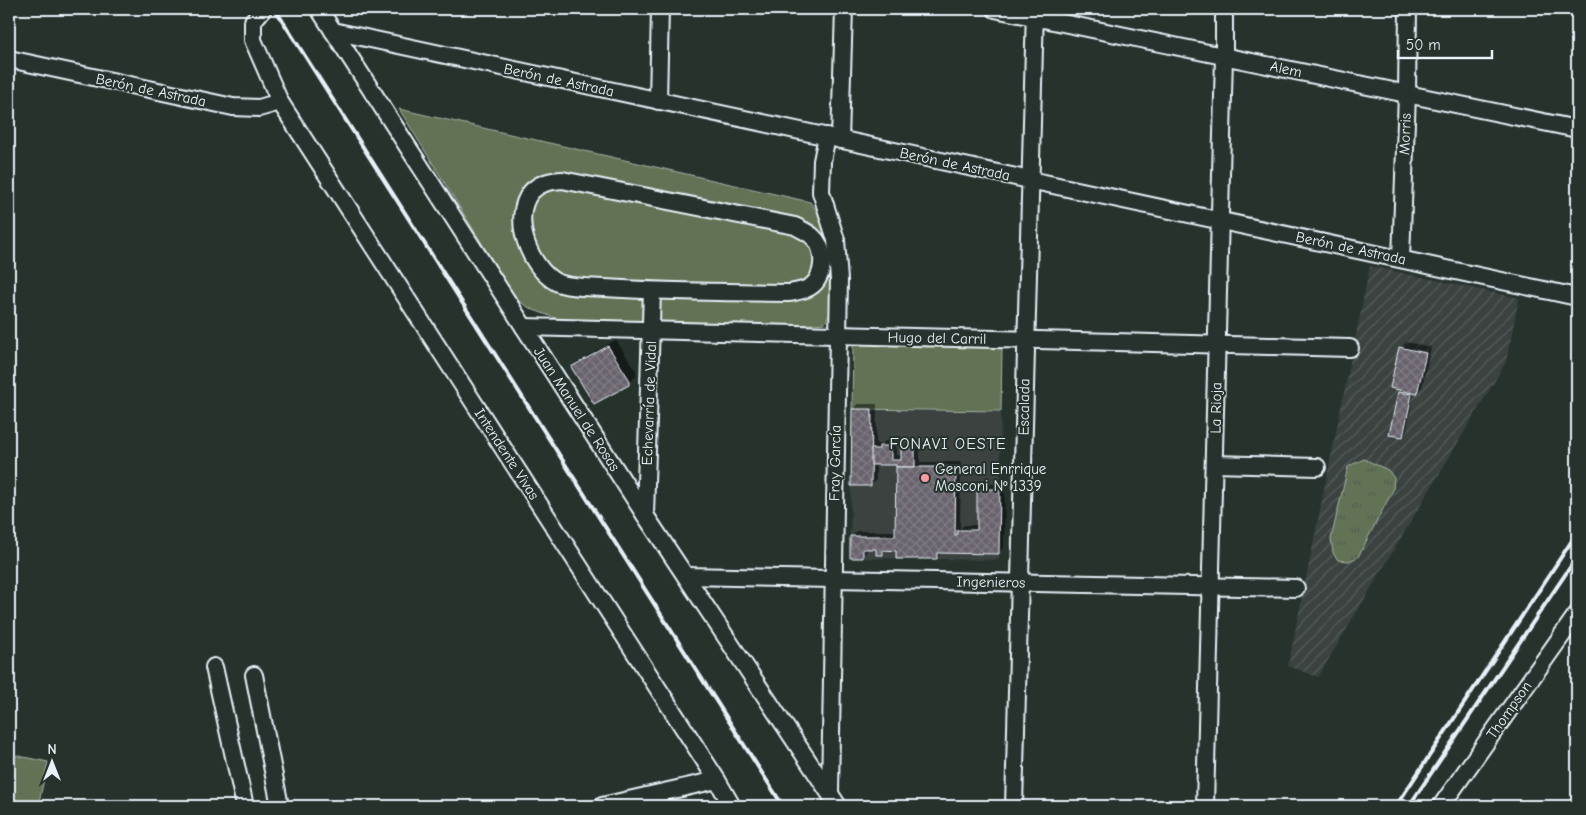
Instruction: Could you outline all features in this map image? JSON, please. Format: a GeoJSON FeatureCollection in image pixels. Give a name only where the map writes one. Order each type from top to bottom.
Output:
{"type":"FeatureCollection","features":[{"type":"Feature","properties":{"kind":"street"},"geometry":{"type":"LineString","coordinates":[[264,9],[253,20],[253,40],[280,102]]}},
{"type":"Feature","properties":{"kind":"street","name":"Juan Manuel de Rosas"},"geometry":{"type":"LineString","coordinates":[[319,9],[645,515],[838,806]]}},
{"type":"Feature","properties":{"kind":"street"},"geometry":{"type":"LineString","coordinates":[[658,101],[660,9]]}},
{"type":"Feature","properties":{"kind":"street","name":"Fray García"},"geometry":{"type":"LineString","coordinates":[[830,792],[839,280],[836,240],[821,192],[822,161],[834,138],[844,9]]}},
{"type":"Feature","properties":{"kind":"street","name":"Alem"},"geometry":{"type":"LineString","coordinates":[[995,9],[1035,13],[1224,56],[1577,130]]}},
{"type":"Feature","properties":{"kind":"street","name":"La Rioja"},"geometry":{"type":"LineString","coordinates":[[1206,806],[1224,9]]}},
{"type":"Feature","properties":{"kind":"street","name":"Morris"},"geometry":{"type":"LineString","coordinates":[[1400,259],[1407,94],[1408,9]]}},
{"type":"Feature","properties":{"kind":"street","name":"Escalada"},"geometry":{"type":"LineString","coordinates":[[1014,806],[1035,13]]}},
{"type":"Feature","properties":{"kind":"street","name":"Berón de Astrada"},"geometry":{"type":"LineString","coordinates":[[333,31],[1577,297]]}},
{"type":"Feature","properties":{"kind":"street","name":"Berón de Astrada"},"geometry":{"type":"LineString","coordinates":[[9,59],[233,107],[259,108],[280,102]]}},
{"type":"Feature","properties":{"kind":"street","name":"Intendente Vivas"},"geometry":{"type":"LineString","coordinates":[[280,102],[732,806]]}},
{"type":"Feature","properties":{"kind":"street"},"geometry":{"type":"LineString","coordinates":[[562,180],[795,226],[813,236],[822,249],[822,266],[817,281],[804,290],[789,293],[652,291],[557,283],[542,272],[530,253],[523,231],[523,209],[531,192],[544,182],[562,180]]}},
{"type":"Feature","properties":{"kind":"street","name":"Echevarría de Vidal"},"geometry":{"type":"LineString","coordinates":[[645,515],[652,291]]}},
{"type":"Feature","properties":{"kind":"street","name":"Hugo del Carril"},"geometry":{"type":"LineString","coordinates":[[524,327],[1350,348]]}},
{"type":"Feature","properties":{"kind":"street"},"geometry":{"type":"LineString","coordinates":[[1214,464],[1317,467]]}},
{"type":"Feature","properties":{"kind":"street","name":"Ingenieros"},"geometry":{"type":"LineString","coordinates":[[686,576],[1296,588]]}},
{"type":"Feature","properties":{"kind":"street","name":"Thompson"},"geometry":{"type":"LineString","coordinates":[[1441,806],[1577,614]]}},
{"type":"Feature","properties":{"kind":"street"},"geometry":{"type":"LineString","coordinates":[[214,667],[245,806]]}},
{"type":"Feature","properties":{"kind":"street"},"geometry":{"type":"LineString","coordinates":[[254,675],[280,806]]}},
{"type":"Feature","properties":{"kind":"street"},"geometry":{"type":"LineString","coordinates":[[602,806],[717,780]]}},
{"type":"Feature","properties":{"kind":"shaded area"},"geometry":{"type":"Polygon","coordinates":[[[1370,266],[1519,298],[1506,362],[1318,677],[1288,666],[1370,266]]]}},
{"type":"Feature","properties":{"kind":"shaded area","name":"General Enrrique Mosconi Nº 1339"},"geometry":{"type":"Polygon","coordinates":[[[852,409],[1001,411],[999,560],[850,558],[852,409]]]}},
{"type":"Feature","properties":{"kind":"green space"},"geometry":{"type":"Polygon","coordinates":[[[399,109],[810,202],[826,223],[831,248],[831,311],[825,323],[799,325],[558,319],[531,309],[517,300],[399,109]]]}},
{"type":"Feature","properties":{"kind":"green space"},"geometry":{"type":"Polygon","coordinates":[[[853,344],[1002,347],[1001,411],[852,409],[853,344]]]}},
{"type":"Feature","properties":{"kind":"green space"},"geometry":{"type":"Polygon","coordinates":[[[1364,459],[1388,470],[1394,478],[1393,490],[1358,557],[1349,561],[1338,560],[1333,553],[1331,539],[1348,467],[1364,459]]]}},
{"type":"Feature","properties":{"kind":"green space"},"geometry":{"type":"Polygon","coordinates":[[[9,754],[48,762],[38,806],[9,806],[9,754]]]}},
{"type":"Feature","properties":{"kind":"building"},"geometry":{"type":"Polygon","coordinates":[[[608,346],[629,379],[629,385],[594,404],[571,367],[608,346]]]}},
{"type":"Feature","properties":{"kind":"building"},"geometry":{"type":"Polygon","coordinates":[[[1399,347],[1426,353],[1417,394],[1390,388],[1399,347]]]}},
{"type":"Feature","properties":{"kind":"building"},"geometry":{"type":"Polygon","coordinates":[[[1398,392],[1412,394],[1403,437],[1389,435],[1398,392]]]}},
{"type":"Feature","properties":{"kind":"building"},"geometry":{"type":"Polygon","coordinates":[[[852,409],[872,409],[871,486],[851,486],[852,409]]]}},
{"type":"Feature","properties":{"kind":"building"},"geometry":{"type":"Polygon","coordinates":[[[879,446],[891,446],[891,460],[901,460],[901,447],[915,447],[915,467],[871,465],[871,449],[879,449],[879,446]]]}},
{"type":"Feature","properties":{"kind":"building"},"geometry":{"type":"Polygon","coordinates":[[[896,467],[956,467],[955,535],[957,535],[957,530],[977,530],[977,489],[1000,489],[999,554],[937,553],[937,559],[896,559],[896,551],[883,550],[883,555],[876,555],[876,549],[863,549],[863,558],[850,558],[850,536],[895,536],[896,467]]]}},
{"type":"Feature","properties":{"kind":"railway"},"geometry":{"type":"LineString","coordinates":[[275,9],[783,806]]}},
{"type":"Feature","properties":{"kind":"railway"},"geometry":{"type":"LineString","coordinates":[[1396,806],[1577,533]]}},
{"type":"Feature","properties":{"kind":"railway"},"geometry":{"type":"LineString","coordinates":[[1409,806],[1577,557]]}},
{"type":"Feature","properties":{"kind":"place","name":"General Enrrique Mosconi Nº 1339"},"geometry":{"type":"Point","coordinates":[925,478]}},
{"type":"Feature","properties":{"kind":"district","name":"FONAVI OESTE"},"geometry":{"type":"Point","coordinates":[948,443]}}]}
